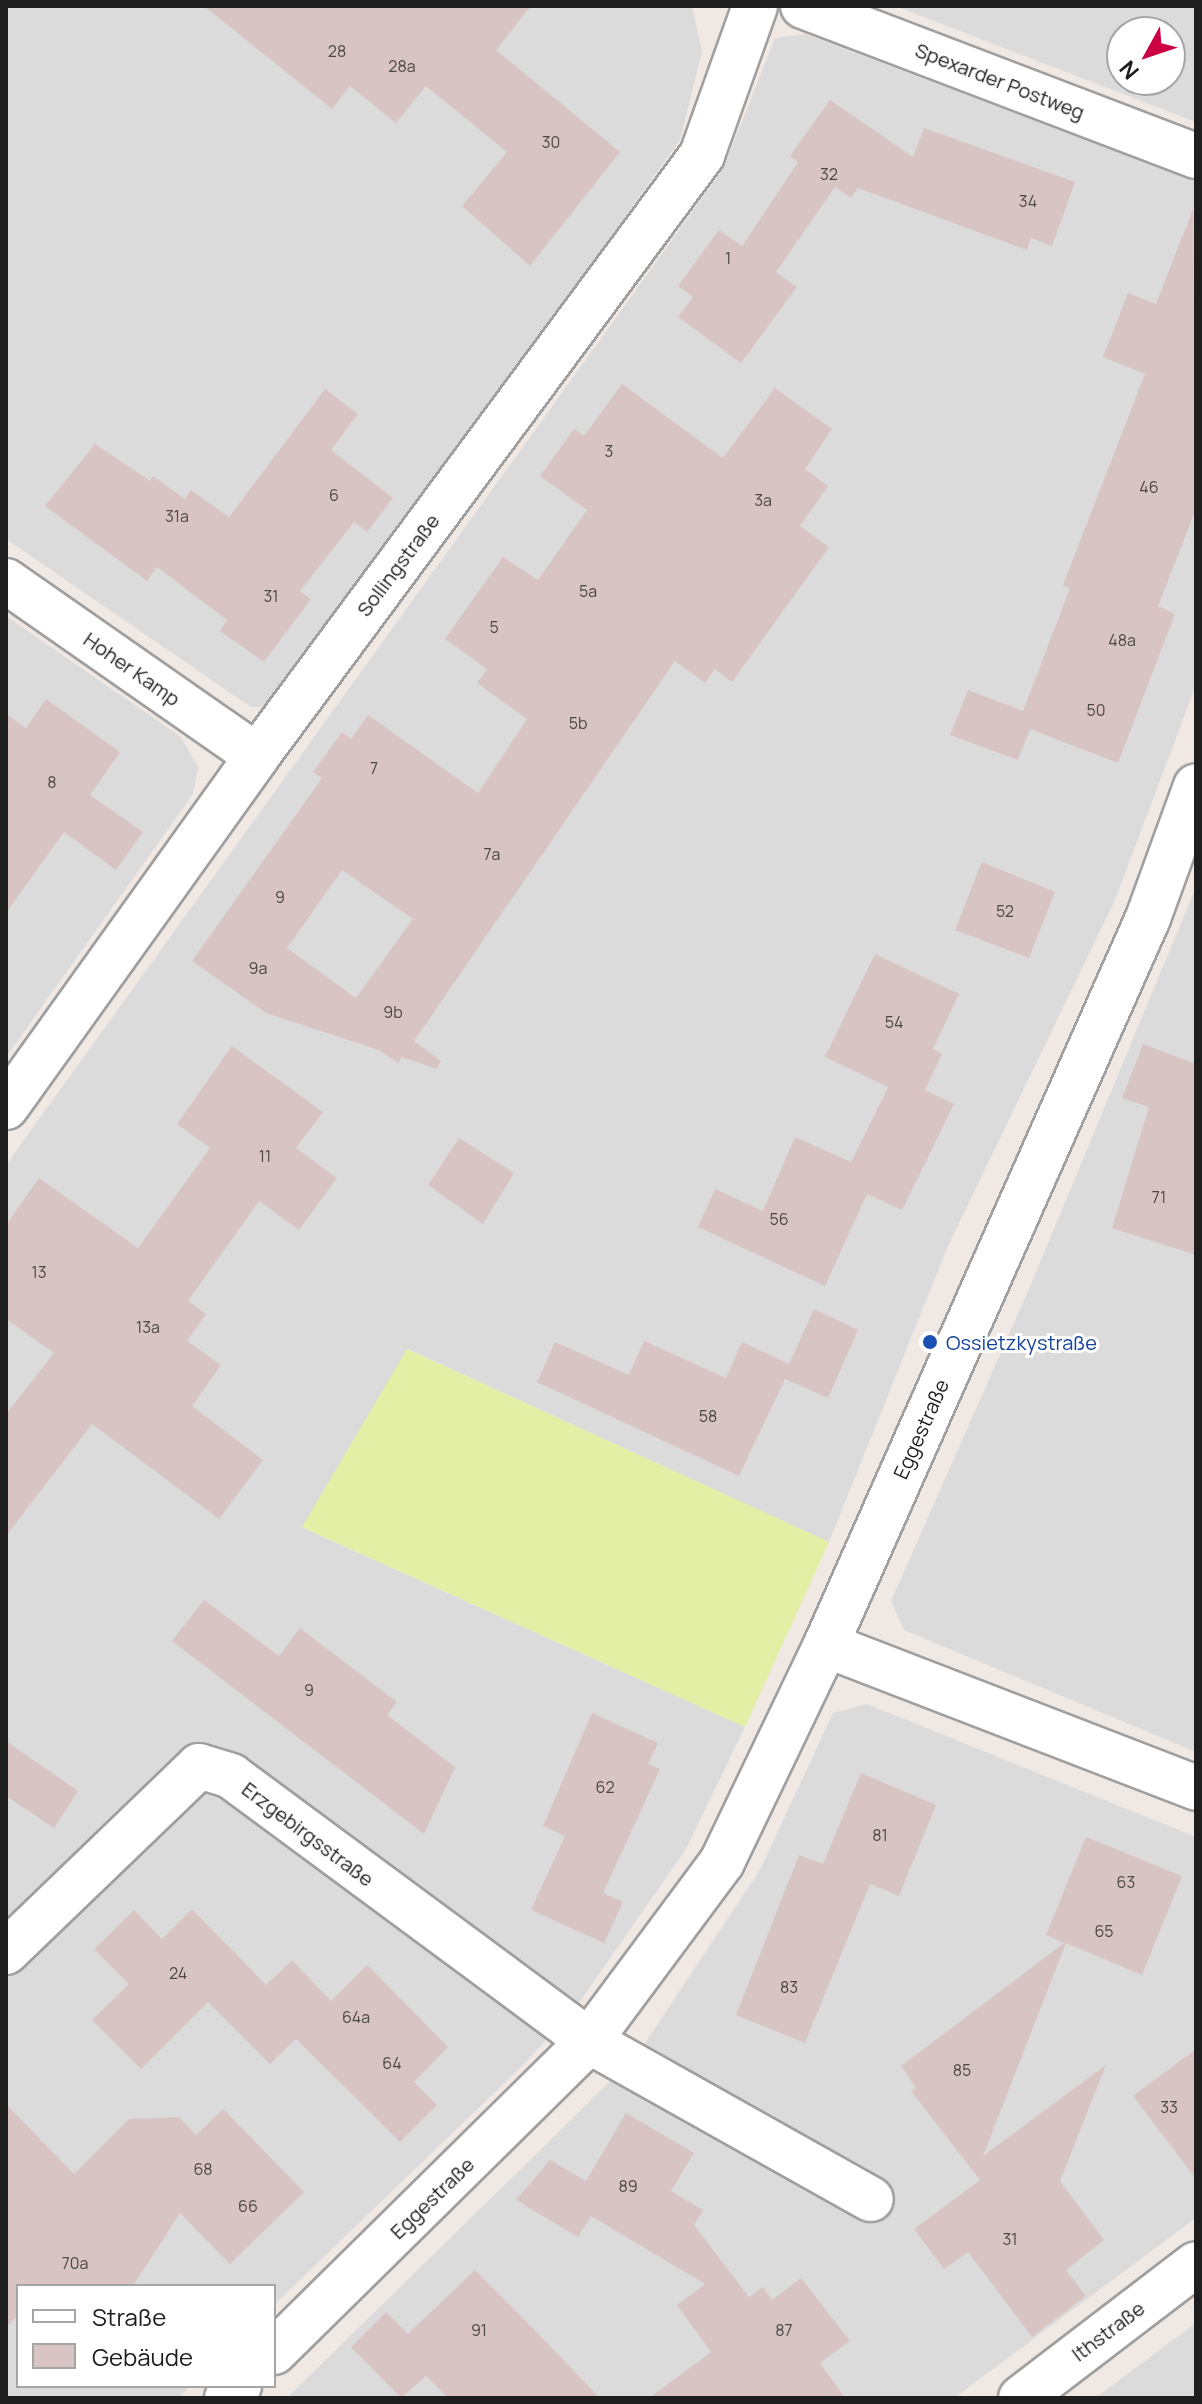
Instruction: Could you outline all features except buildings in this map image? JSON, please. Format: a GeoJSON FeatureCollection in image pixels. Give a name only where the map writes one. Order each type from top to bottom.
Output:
{"type":"FeatureCollection","features":[{"type":"Feature","properties":{"kind":"street","name":"Sollingstraße"},"geometry":{"type":"LineString","coordinates":[[6,1107],[257,756],[702,155],[755,6]]}},
{"type":"Feature","properties":{"kind":"street","name":"Spexarder Postweg"},"geometry":{"type":"LineString","coordinates":[[803,6],[1196,156]]}},
{"type":"Feature","properties":{"kind":"street","name":"Hoher Kamp"},"geometry":{"type":"LineString","coordinates":[[6,581],[257,756]]}},
{"type":"Feature","properties":{"kind":"street","name":"Eggestraße"},"geometry":{"type":"LineString","coordinates":[[276,2350],[589,2041],[722,1862],[826,1645],[1148,918],[1196,786]]}},
{"type":"Feature","properties":{"kind":"street"},"geometry":{"type":"LineString","coordinates":[[826,1645],[1196,1788]]}},
{"type":"Feature","properties":{"kind":"street","name":"Erzgebirgsstraße"},"geometry":{"type":"LineString","coordinates":[[6,1952],[199,1766],[231,1776],[589,2041]]}},
{"type":"Feature","properties":{"kind":"street"},"geometry":{"type":"LineString","coordinates":[[589,2041],[871,2199]]}},
{"type":"Feature","properties":{"kind":"street","name":"Ithstraße"},"geometry":{"type":"LineString","coordinates":[[1021,2398],[1196,2264]]}},
{"type":"Feature","properties":{"kind":"shaded area"},"geometry":{"type":"Polygon","coordinates":[[[6,6],[692,6],[702,52],[680,140],[274,706],[251,707],[6,539],[6,6]]]}},
{"type":"Feature","properties":{"kind":"shaded area"},"geometry":{"type":"Polygon","coordinates":[[[895,6],[1196,6],[1196,122],[1129,96],[1186,96],[1186,16],[1106,16],[1106,87],[895,6]]]}},
{"type":"Feature","properties":{"kind":"shaded area"},"geometry":{"type":"Polygon","coordinates":[[[805,34],[1196,182],[1196,685],[1115,900],[948,1246],[829,1542],[408,1349],[303,1528],[745,1727],[686,1849],[576,2007],[525,2063],[276,2303],[276,2284],[16,2284],[16,2388],[189,2388],[178,2398],[6,2398],[6,1165],[723,169],[775,38],[805,34]]]}},
{"type":"Feature","properties":{"kind":"shaded area"},"geometry":{"type":"Polygon","coordinates":[[[6,616],[181,737],[198,767],[193,794],[6,1057],[6,616]]]}},
{"type":"Feature","properties":{"kind":"shaded area"},"geometry":{"type":"Polygon","coordinates":[[[1196,887],[1196,1752],[904,1630],[891,1601],[1029,1289],[1196,887]]]}},
{"type":"Feature","properties":{"kind":"shaded area"},"geometry":{"type":"Polygon","coordinates":[[[867,1704],[1196,1837],[1196,2218],[954,2398],[287,2398],[637,2055],[760,1870],[833,1713],[867,1704]]]}},
{"type":"Feature","properties":{"kind":"shaded area"},"geometry":{"type":"Polygon","coordinates":[[[1196,2323],[1196,2398],[1095,2398],[1196,2323]]]}},
{"type":"Feature","properties":{"kind":"green space"},"geometry":{"type":"Polygon","coordinates":[[[407,1349],[829,1542],[745,1727],[302,1527],[407,1349]]]}},
{"type":"Feature","properties":{"kind":"place","name":"Ossietzkystraße"},"geometry":{"type":"Point","coordinates":[930,1342]}}]}
